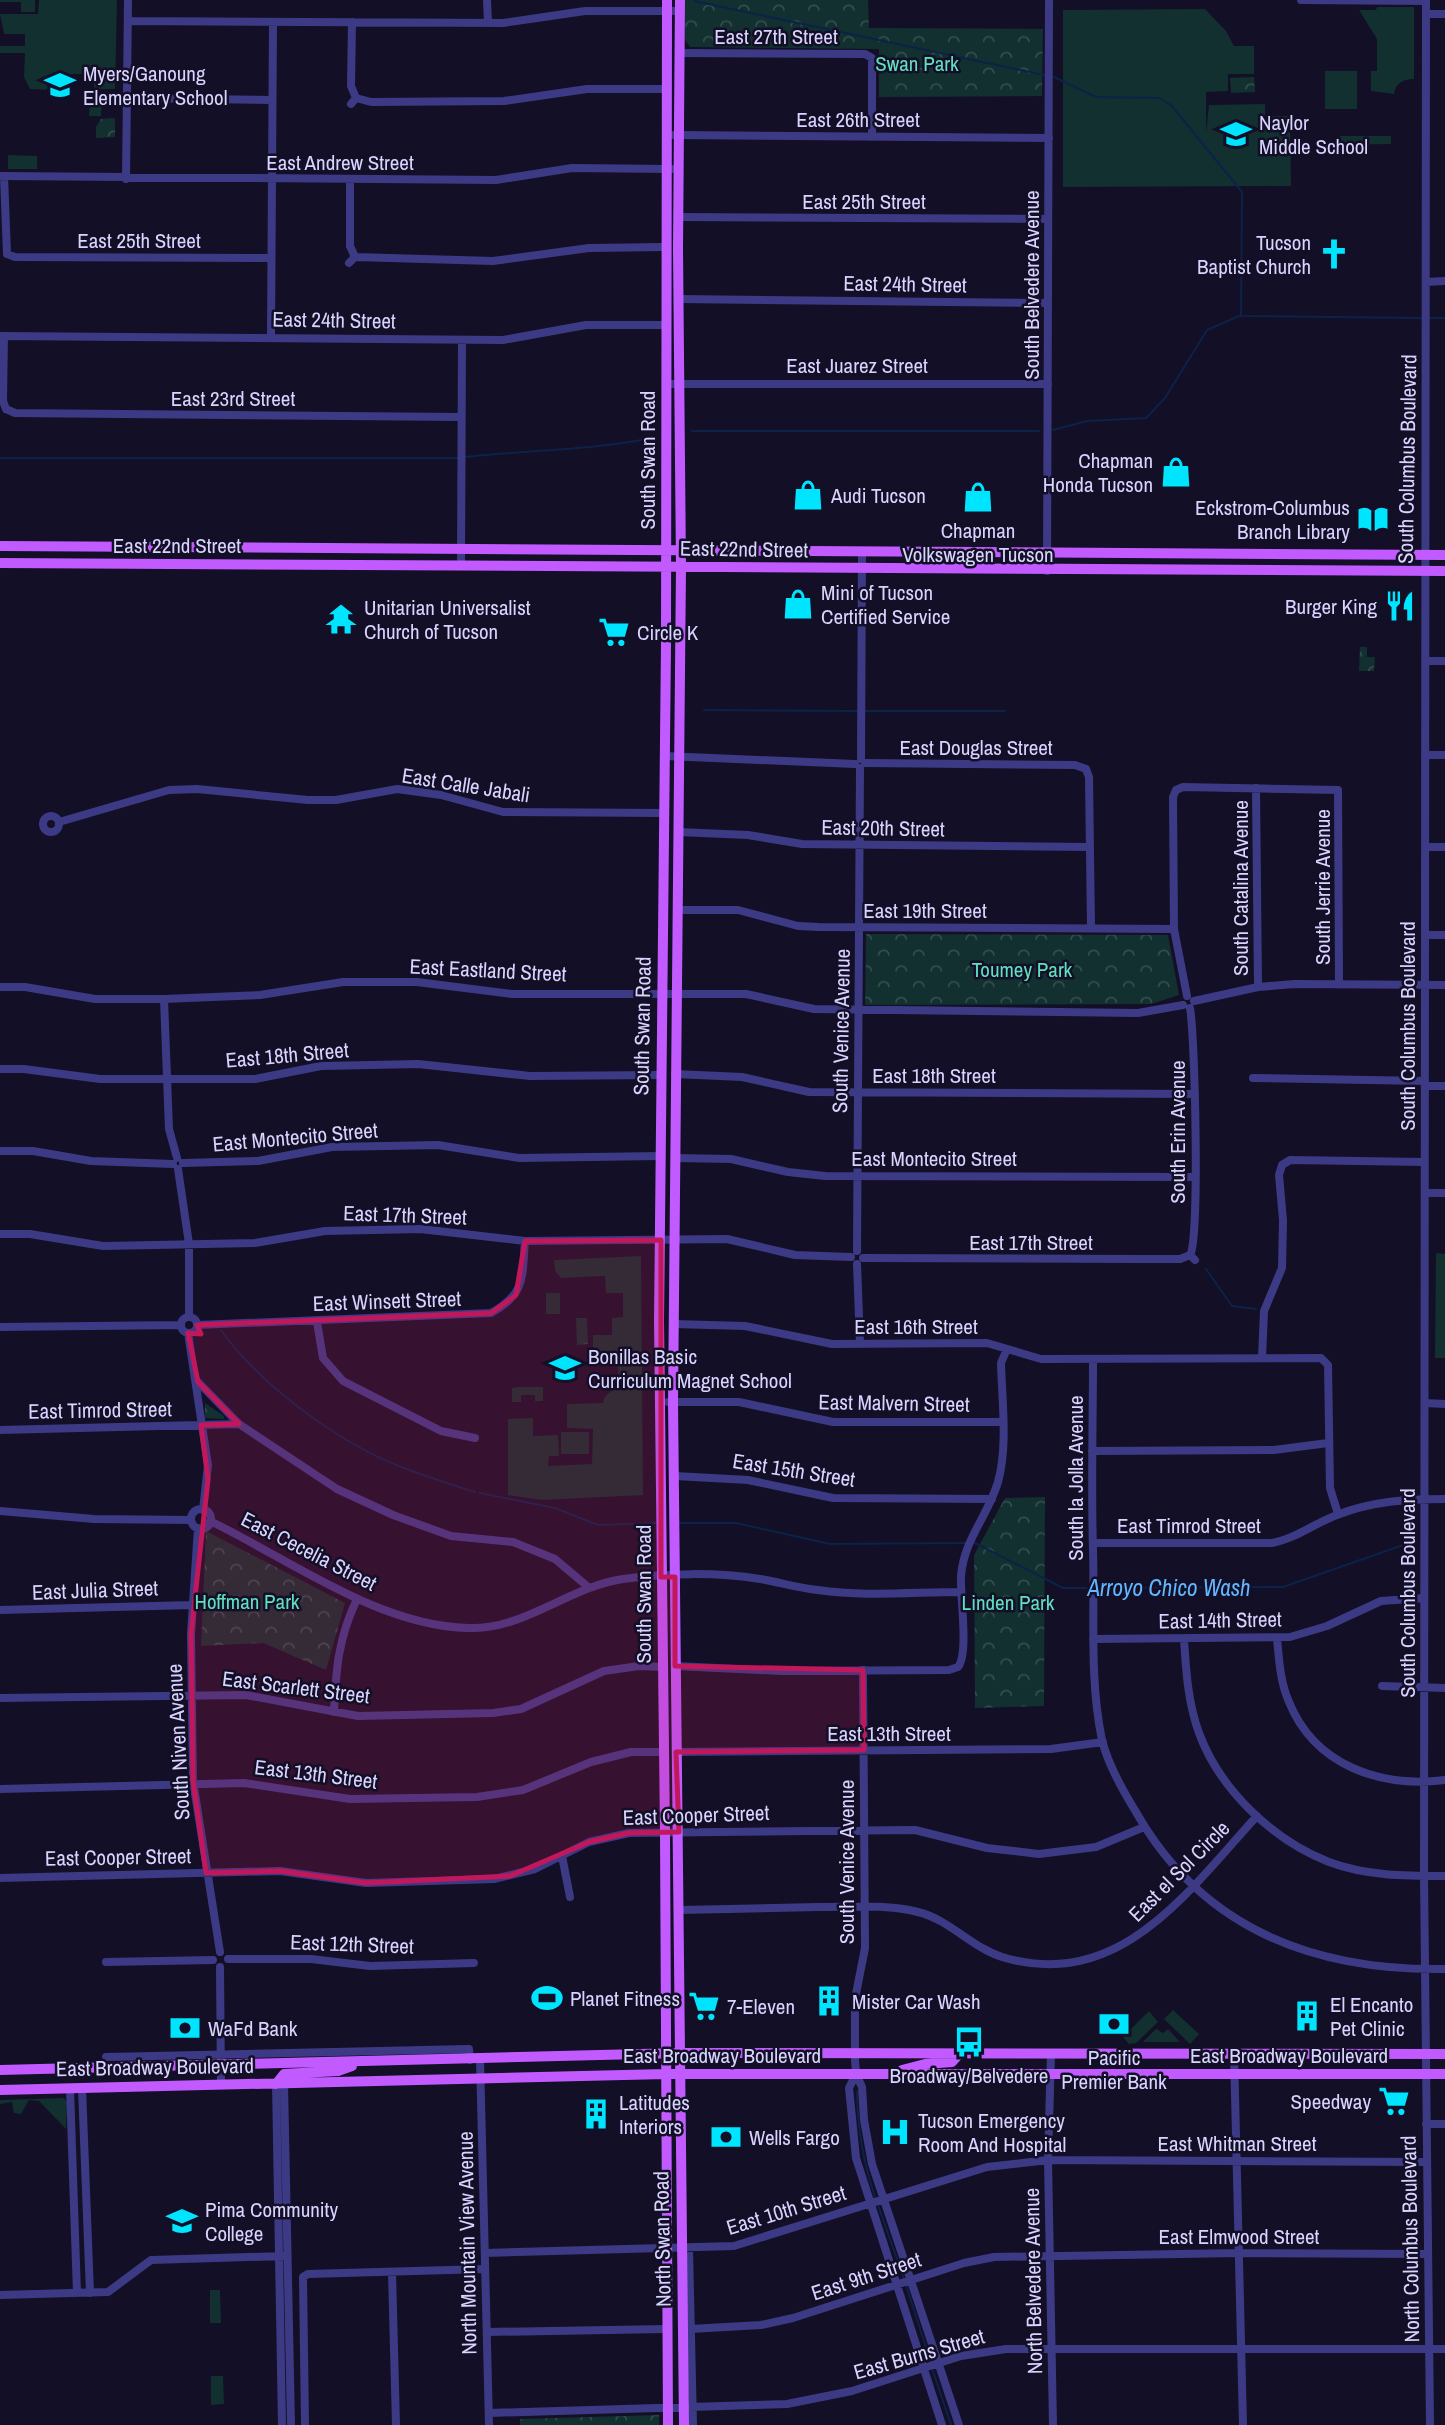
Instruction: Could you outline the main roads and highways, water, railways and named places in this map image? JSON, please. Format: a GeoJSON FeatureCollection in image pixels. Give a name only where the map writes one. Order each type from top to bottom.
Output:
{"type":"FeatureCollection","features":[{"type":"Feature","properties":{"kind":"main road","name":"South Swan Road"},"geometry":{"type":"LineString","coordinates":[[667,5],[665,813],[660,1075],[661,1577],[667,2053]]}},
{"type":"Feature","properties":{"kind":"main road","name":"South Swan Road"},"geometry":{"type":"LineString","coordinates":[[680,5],[678,382],[681,567],[673,1402],[681,2053]]}},
{"type":"Feature","properties":{"kind":"main road","name":"East 22nd Street"},"geometry":{"type":"LineString","coordinates":[[0,546],[1445,555]]}},
{"type":"Feature","properties":{"kind":"main road"},"geometry":{"type":"LineString","coordinates":[[115,547],[115,564]]}},
{"type":"Feature","properties":{"kind":"main road"},"geometry":{"type":"LineString","coordinates":[[318,548],[318,565]]}},
{"type":"Feature","properties":{"kind":"main road","name":"East 22nd Street"},"geometry":{"type":"LineString","coordinates":[[0,563],[1047,571],[1445,571]]}},
{"type":"Feature","properties":{"kind":"main road","name":"East Broadway Boulevard"},"geometry":{"type":"LineString","coordinates":[[0,2070],[220,2061],[475,2060],[667,2053],[1445,2054]]}},
{"type":"Feature","properties":{"kind":"main road","name":"North Swan Road"},"geometry":{"type":"LineString","coordinates":[[667,2053],[668,2425]]}},
{"type":"Feature","properties":{"kind":"main road","name":"North Swan Road"},"geometry":{"type":"LineString","coordinates":[[681,2053],[688,2408],[684,2425]]}},
{"type":"Feature","properties":{"kind":"main road"},"geometry":{"type":"LineString","coordinates":[[886,2074],[925,2064],[953,2063],[960,2053]]}},
{"type":"Feature","properties":{"kind":"main road"},"geometry":{"type":"LineString","coordinates":[[280,2084],[284,2074],[338,2071],[361,2062]]}},
{"type":"Feature","properties":{"kind":"main road","name":"East Broadway Boulevard"},"geometry":{"type":"LineString","coordinates":[[0,2090],[666,2074],[1445,2074]]}},
{"type":"Feature","properties":{"kind":"waterway"},"geometry":{"type":"LineString","coordinates":[[694,1],[1044,75]]}},
{"type":"Feature","properties":{"kind":"waterway"},"geometry":{"type":"LineString","coordinates":[[1054,77],[1096,97],[1159,98],[1171,105],[1242,192],[1241,316],[1423,318]]}},
{"type":"Feature","properties":{"kind":"waterway"},"geometry":{"type":"LineString","coordinates":[[1053,430],[1087,421],[1146,418],[1165,398],[1207,330],[1239,316]]}},
{"type":"Feature","properties":{"kind":"waterway"},"geometry":{"type":"LineString","coordinates":[[1428,318],[1445,318]]}},
{"type":"Feature","properties":{"kind":"waterway"},"geometry":{"type":"LineString","coordinates":[[692,431],[1039,431]]}},
{"type":"Feature","properties":{"kind":"waterway"},"geometry":{"type":"LineString","coordinates":[[466,457],[653,438]]}},
{"type":"Feature","properties":{"kind":"waterway"},"geometry":{"type":"LineString","coordinates":[[0,458],[457,458]]}},
{"type":"Feature","properties":{"kind":"waterway"},"geometry":{"type":"LineString","coordinates":[[704,710],[857,711]]}},
{"type":"Feature","properties":{"kind":"waterway"},"geometry":{"type":"LineString","coordinates":[[863,711],[1005,711]]}},
{"type":"Feature","properties":{"kind":"waterway"},"geometry":{"type":"LineString","coordinates":[[1206,1269],[1232,1306],[1256,1309]]}},
{"type":"Feature","properties":{"kind":"waterway","name":"Arroyo Chico Wash"},"geometry":{"type":"LineString","coordinates":[[221,1330],[256,1371],[326,1427],[399,1466],[475,1492]]}},
{"type":"Feature","properties":{"kind":"waterway","name":"Arroyo Chico Wash"},"geometry":{"type":"LineString","coordinates":[[480,1493],[555,1508],[598,1525],[656,1523]]}},
{"type":"Feature","properties":{"kind":"waterway","name":"Arroyo Chico Wash"},"geometry":{"type":"LineString","coordinates":[[679,1523],[736,1523],[830,1544],[966,1543]]}},
{"type":"Feature","properties":{"kind":"waterway","name":"Arroyo Chico Wash"},"geometry":{"type":"LineString","coordinates":[[975,1543],[1063,1588],[1091,1588]]}},
{"type":"Feature","properties":{"kind":"waterway","name":"Arroyo Chico Wash"},"geometry":{"type":"LineString","coordinates":[[1096,1588],[1283,1587],[1406,1544]]}},
{"type":"Feature","properties":{"kind":"waterway"},"geometry":{"type":"LineString","coordinates":[[857,2092],[862,2145],[875,2197]]}},
{"type":"Feature","properties":{"kind":"waterway"},"geometry":{"type":"LineString","coordinates":[[878,2205],[904,2279]]}},
{"type":"Feature","properties":{"kind":"waterway"},"geometry":{"type":"LineString","coordinates":[[906,2285],[931,2363]]}},
{"type":"Feature","properties":{"kind":"waterway"},"geometry":{"type":"LineString","coordinates":[[932,2368],[951,2425]]}},
{"type":"Feature","properties":{"kind":"place","name":"Myers/Ganoung Elementary School"},"geometry":{"type":"Point","coordinates":[60,85]}},
{"type":"Feature","properties":{"kind":"place","name":"Naylor Middle School"},"geometry":{"type":"Point","coordinates":[1236,134]}},
{"type":"Feature","properties":{"kind":"place","name":"Tucson Baptist Church"},"geometry":{"type":"Point","coordinates":[1334,254]}},
{"type":"Feature","properties":{"kind":"place","name":"Chapman Honda Tucson"},"geometry":{"type":"Point","coordinates":[1176,472]}},
{"type":"Feature","properties":{"kind":"place","name":"Audi Tucson"},"geometry":{"type":"Point","coordinates":[808,495]}},
{"type":"Feature","properties":{"kind":"place","name":"Chapman Volkswagen Tucson"},"geometry":{"type":"Point","coordinates":[978,497]}},
{"type":"Feature","properties":{"kind":"place","name":"Eckstrom-Columbus Branch Library"},"geometry":{"type":"Point","coordinates":[1373,519]}},
{"type":"Feature","properties":{"kind":"place","name":"Mini of Tucson Certified Service"},"geometry":{"type":"Point","coordinates":[798,604]}},
{"type":"Feature","properties":{"kind":"place","name":"Burger King"},"geometry":{"type":"Point","coordinates":[1400,606]}},
{"type":"Feature","properties":{"kind":"place","name":"Unitarian Universalist Church of Tucson"},"geometry":{"type":"Point","coordinates":[341,619]}},
{"type":"Feature","properties":{"kind":"place","name":"Circle K"},"geometry":{"type":"Point","coordinates":[614,632]}},
{"type":"Feature","properties":{"kind":"place","name":"Bonillas Basic Curriculum Magnet School"},"geometry":{"type":"Point","coordinates":[565,1368]}},
{"type":"Feature","properties":{"kind":"place","name":"Planet Fitness"},"geometry":{"type":"Point","coordinates":[547,1998]}},
{"type":"Feature","properties":{"kind":"place","name":"Mister Car Wash"},"geometry":{"type":"Point","coordinates":[829,2001]}},
{"type":"Feature","properties":{"kind":"place","name":"7-Eleven"},"geometry":{"type":"Point","coordinates":[704,2006]}},
{"type":"Feature","properties":{"kind":"place","name":"El Encanto Pet Clinic"},"geometry":{"type":"Point","coordinates":[1307,2016]}},
{"type":"Feature","properties":{"kind":"place","name":"Pacific Premier Bank"},"geometry":{"type":"Point","coordinates":[1114,2024]}},
{"type":"Feature","properties":{"kind":"place","name":"WaFd Bank"},"geometry":{"type":"Point","coordinates":[185,2028]}},
{"type":"Feature","properties":{"kind":"place","name":"Broadway/Belvedere"},"geometry":{"type":"Point","coordinates":[969,2042]}},
{"type":"Feature","properties":{"kind":"place","name":"Speedway"},"geometry":{"type":"Point","coordinates":[1394,2101]}},
{"type":"Feature","properties":{"kind":"place","name":"Latitudes Interiors"},"geometry":{"type":"Point","coordinates":[596,2114]}},
{"type":"Feature","properties":{"kind":"place","name":"Tucson Emergency Room And Hospital"},"geometry":{"type":"Point","coordinates":[895,2132]}},
{"type":"Feature","properties":{"kind":"place","name":"Wells Fargo"},"geometry":{"type":"Point","coordinates":[726,2137]}},
{"type":"Feature","properties":{"kind":"place","name":"Pima Community College"},"geometry":{"type":"Point","coordinates":[182,2221]}},
{"type":"Feature","properties":{"kind":"park label","name":"Swan Park"},"geometry":{"type":"Point","coordinates":[917,63]}},
{"type":"Feature","properties":{"kind":"park label","name":"Toumey Park"},"geometry":{"type":"Point","coordinates":[1022,969]}},
{"type":"Feature","properties":{"kind":"park label","name":"Hoffman Park"},"geometry":{"type":"Point","coordinates":[247,1601]}},
{"type":"Feature","properties":{"kind":"park label","name":"Linden Park"},"geometry":{"type":"Point","coordinates":[1008,1602]}}]}
